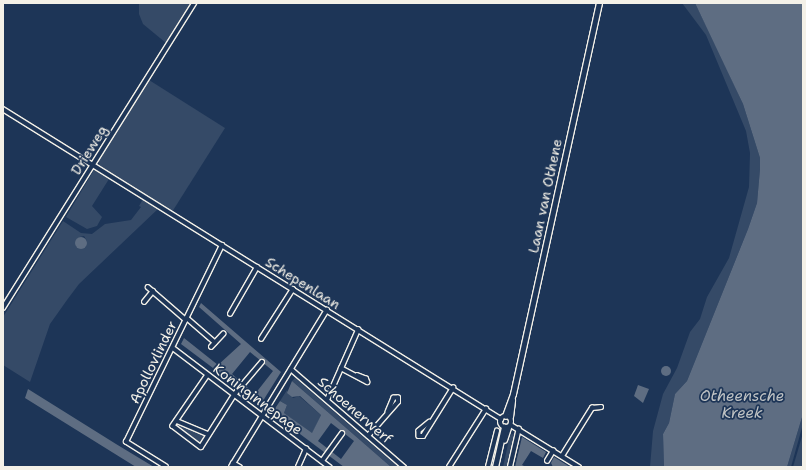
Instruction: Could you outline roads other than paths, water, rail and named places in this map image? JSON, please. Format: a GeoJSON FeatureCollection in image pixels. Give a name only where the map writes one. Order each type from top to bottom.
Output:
{"type":"FeatureCollection","features":[{"type":"Feature","properties":{"kind":"street","name":"Drieweg"},"geometry":{"type":"LineString","coordinates":[[3,308],[194,3]]}},
{"type":"Feature","properties":{"kind":"street","name":"Laan van Othene"},"geometry":{"type":"LineString","coordinates":[[510,417],[513,394],[599,3]]}},
{"type":"Feature","properties":{"kind":"street","name":"Schepenlaan"},"geometry":{"type":"LineString","coordinates":[[3,109],[486,409],[503,417]]}},
{"type":"Feature","properties":{"kind":"street","name":"Apollovlinder"},"geometry":{"type":"LineString","coordinates":[[166,467],[126,442],[222,245]]}},
{"type":"Feature","properties":{"kind":"street"},"geometry":{"type":"LineString","coordinates":[[230,314],[257,267]]}},
{"type":"Feature","properties":{"kind":"street"},"geometry":{"type":"LineString","coordinates":[[148,286],[215,342]]}},
{"type":"Feature","properties":{"kind":"street"},"geometry":{"type":"LineString","coordinates":[[261,339],[293,289]]}},
{"type":"Feature","properties":{"kind":"street"},"geometry":{"type":"LineString","coordinates":[[144,302],[153,291]]}},
{"type":"Feature","properties":{"kind":"street"},"geometry":{"type":"LineString","coordinates":[[240,467],[232,465],[326,310]]}},
{"type":"Feature","properties":{"kind":"street"},"geometry":{"type":"LineString","coordinates":[[327,400],[358,330]]}},
{"type":"Feature","properties":{"kind":"street"},"geometry":{"type":"LineString","coordinates":[[211,347],[223,334]]}},
{"type":"Feature","properties":{"kind":"street","name":"Koninginnepage"},"geometry":{"type":"LineString","coordinates":[[172,348],[330,467]]}},
{"type":"Feature","properties":{"kind":"street"},"geometry":{"type":"LineString","coordinates":[[208,375],[173,426],[201,446],[234,395],[262,362]]}},
{"type":"Feature","properties":{"kind":"street"},"geometry":{"type":"LineString","coordinates":[[341,368],[358,376]]}},
{"type":"Feature","properties":{"kind":"street","name":"Schoenerwerf"},"geometry":{"type":"LineString","coordinates":[[291,369],[404,467]]}},
{"type":"Feature","properties":{"kind":"street"},"geometry":{"type":"LineString","coordinates":[[430,422],[453,388]]}},
{"type":"Feature","properties":{"kind":"street","name":"Laan van Othene"},"geometry":{"type":"LineString","coordinates":[[503,417],[513,394]]}},
{"type":"Feature","properties":{"kind":"street"},"geometry":{"type":"LineString","coordinates":[[562,456],[592,408],[602,407]]}},
{"type":"Feature","properties":{"kind":"street"},"geometry":{"type":"LineString","coordinates":[[449,467],[486,409]]}},
{"type":"Feature","properties":{"kind":"street"},"geometry":{"type":"LineString","coordinates":[[368,436],[388,412]]}},
{"type":"Feature","properties":{"kind":"street"},"geometry":{"type":"LineString","coordinates":[[495,467],[508,426],[510,417],[503,417],[508,426],[519,429],[579,467]]}},
{"type":"Feature","properties":{"kind":"street"},"geometry":{"type":"LineString","coordinates":[[177,421],[208,434]]}},
{"type":"Feature","properties":{"kind":"street"},"geometry":{"type":"LineString","coordinates":[[510,467],[519,429]]}},
{"type":"Feature","properties":{"kind":"street"},"geometry":{"type":"LineString","coordinates":[[488,467],[497,430]]}},
{"type":"Feature","properties":{"kind":"street"},"geometry":{"type":"LineString","coordinates":[[322,461],[342,433]]}},
{"type":"Feature","properties":{"kind":"street"},"geometry":{"type":"LineString","coordinates":[[494,443],[501,445]]}},
{"type":"Feature","properties":{"kind":"street"},"geometry":{"type":"LineString","coordinates":[[498,467],[501,445]]}},
{"type":"Feature","properties":{"kind":"street"},"geometry":{"type":"LineString","coordinates":[[298,467],[306,449]]}},
{"type":"Feature","properties":{"kind":"street"},"geometry":{"type":"LineString","coordinates":[[547,461],[553,450]]}},
{"type":"Feature","properties":{"kind":"water","name":"Otheensche Kreek"},"geometry":{"type":"Polygon","coordinates":[[[695,3],[803,3],[803,414],[787,467],[664,467],[663,434],[669,423],[675,394],[687,381],[748,229],[757,203],[760,169],[760,158],[743,104],[695,3]]]}},
{"type":"Feature","properties":{"kind":"water"},"geometry":{"type":"Polygon","coordinates":[[[79,237],[83,237],[87,243],[83,249],[79,249],[75,245],[75,241],[79,237]]]}},
{"type":"Feature","properties":{"kind":"water"},"geometry":{"type":"Polygon","coordinates":[[[201,303],[281,372],[261,404],[181,344],[184,338],[218,365],[241,344],[199,307],[201,303]],[[250,352],[232,374],[255,394],[273,371],[250,352]]]}},
{"type":"Feature","properties":{"kind":"water"},"geometry":{"type":"Polygon","coordinates":[[[666,366],[671,371],[666,376],[661,371],[666,366]]]}},
{"type":"Feature","properties":{"kind":"water"},"geometry":{"type":"Polygon","coordinates":[[[292,381],[391,467],[344,467],[272,413],[280,401],[287,405],[284,413],[312,433],[321,415],[300,396],[292,397],[287,393],[292,381]],[[331,423],[318,441],[341,459],[354,441],[331,423]]]}},
{"type":"Feature","properties":{"kind":"water"},"geometry":{"type":"Polygon","coordinates":[[[638,385],[649,389],[643,403],[634,396],[638,385]]]}},
{"type":"Feature","properties":{"kind":"water"},"geometry":{"type":"Polygon","coordinates":[[[28,389],[154,467],[136,467],[25,398],[28,389]]]}},
{"type":"Feature","properties":{"kind":"water"},"geometry":{"type":"Polygon","coordinates":[[[522,437],[546,452],[543,458],[531,451],[522,465],[526,467],[515,467],[522,437]]]}},
{"type":"Feature","properties":{"kind":"water"},"geometry":{"type":"Polygon","coordinates":[[[554,457],[570,467],[553,467],[551,463],[554,457]]]}}]}
